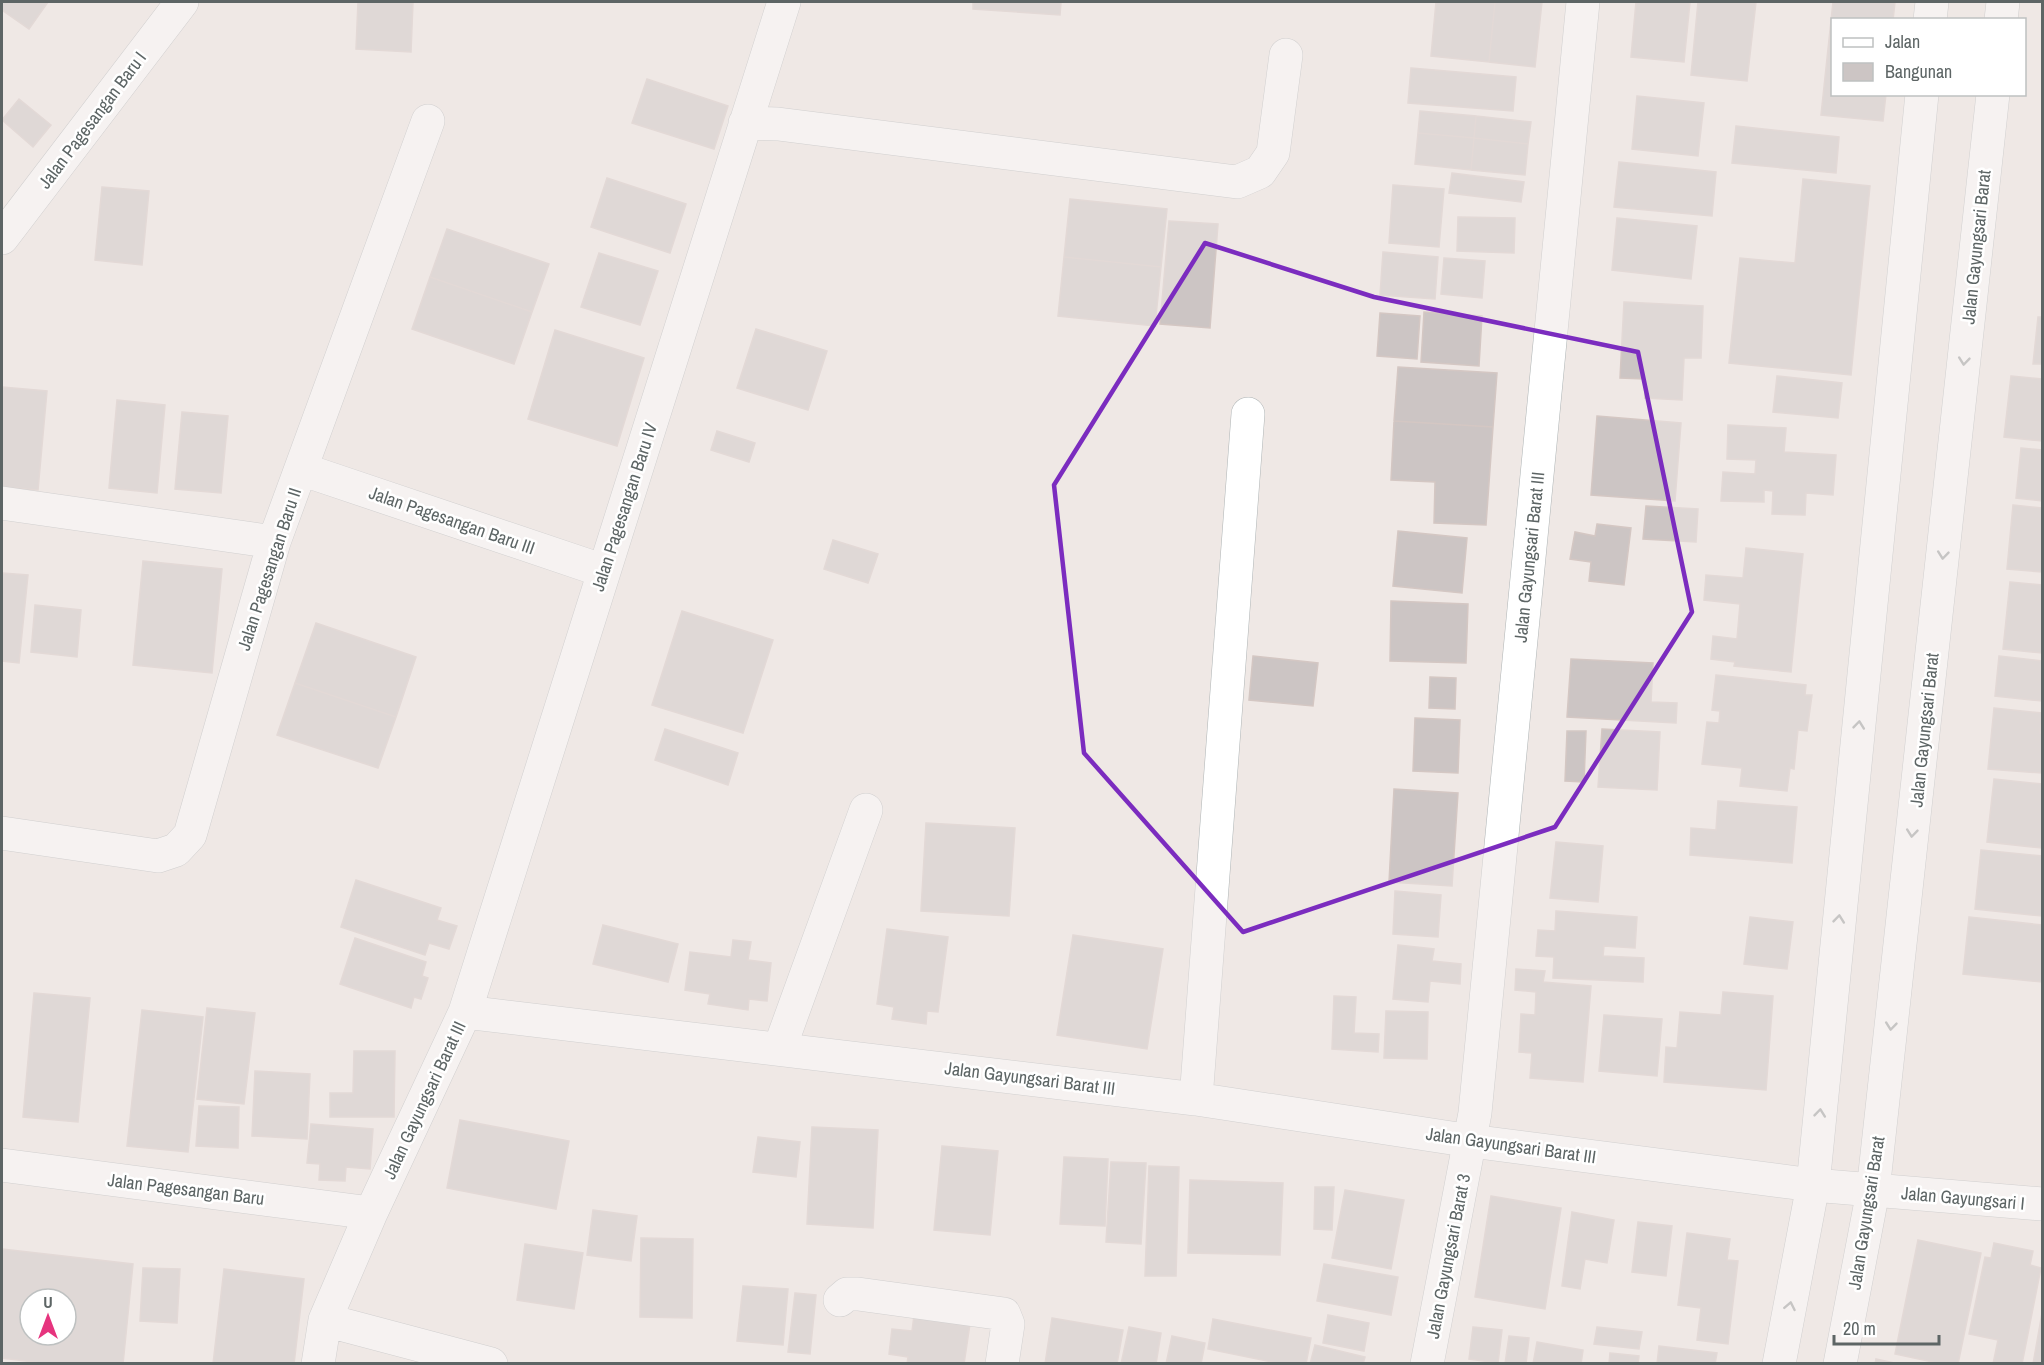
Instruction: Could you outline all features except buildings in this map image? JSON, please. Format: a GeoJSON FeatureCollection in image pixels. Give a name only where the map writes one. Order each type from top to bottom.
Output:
{"type":"FeatureCollection","features":[{"type":"Feature","properties":{"kind":"street","name":"Jalan Pagesangan Baru I"},"geometry":{"type":"LineString","coordinates":[[2,238],[182,2]]}},
{"type":"Feature","properties":{"kind":"street","name":"Jalan Pagesangan Baru IV"},"geometry":{"type":"LineString","coordinates":[[465,1012],[784,2]]}},
{"type":"Feature","properties":{"kind":"street","name":"Jalan Gayungsari Barat III"},"geometry":{"type":"LineString","coordinates":[[1473,1127],[1583,2]]}},
{"type":"Feature","properties":{"kind":"street"},"geometry":{"type":"LineString","coordinates":[[1930,18],[1932,2]]}},
{"type":"Feature","properties":{"kind":"street"},"geometry":{"type":"LineString","coordinates":[[2001,18],[2003,2]]}},
{"type":"Feature","properties":{"kind":"street"},"geometry":{"type":"LineString","coordinates":[[745,123],[778,124],[1237,182],[1260,172],[1273,153],[1286,55]]}},
{"type":"Feature","properties":{"kind":"street"},"geometry":{"type":"LineString","coordinates":[[1779,1364],[1813,1185],[1922,96]]}},
{"type":"Feature","properties":{"kind":"street","name":"Jalan Gayungsari Barat"},"geometry":{"type":"LineString","coordinates":[[1840,1364],[1873,1191],[1993,96]]}},
{"type":"Feature","properties":{"kind":"street","name":"Jalan Pagesangan Baru II"},"geometry":{"type":"LineString","coordinates":[[2,833],[158,856],[176,850],[190,835],[274,542],[428,121]]}},
{"type":"Feature","properties":{"kind":"street"},"geometry":{"type":"LineString","coordinates":[[1196,1099],[1248,414]]}},
{"type":"Feature","properties":{"kind":"street","name":"Jalan Pagesangan Baru III"},"geometry":{"type":"LineString","coordinates":[[301,469],[604,571]]}},
{"type":"Feature","properties":{"kind":"street"},"geometry":{"type":"LineString","coordinates":[[2,503],[274,542]]}},
{"type":"Feature","properties":{"kind":"street"},"geometry":{"type":"LineString","coordinates":[[780,1047],[866,810]]}},
{"type":"Feature","properties":{"kind":"street","name":"Jalan Gayungsari Barat III"},"geometry":{"type":"LineString","coordinates":[[318,1364],[325,1320],[371,1213],[465,1012],[780,1047],[1196,1099],[1473,1127],[1813,1185]]}},
{"type":"Feature","properties":{"kind":"street","name":"Jalan Gayungsari Barat 3"},"geometry":{"type":"LineString","coordinates":[[1427,1364],[1473,1127]]}},
{"type":"Feature","properties":{"kind":"street","name":"Jalan Pagesangan Baru"},"geometry":{"type":"LineString","coordinates":[[2,1166],[371,1213]]}},
{"type":"Feature","properties":{"kind":"street","name":"Jalan Gayungsari I"},"geometry":{"type":"LineString","coordinates":[[1813,1185],[2043,1204]]}},
{"type":"Feature","properties":{"kind":"street"},"geometry":{"type":"LineString","coordinates":[[840,1300],[847,1294],[858,1294],[993,1310],[1004,1314],[1008,1324],[1002,1364]]}},
{"type":"Feature","properties":{"kind":"street"},"geometry":{"type":"LineString","coordinates":[[325,1320],[483,1363]]}},
{"type":"Feature","properties":{"kind":"highlighted area"},"geometry":{"type":"Polygon","coordinates":[[[1205,243],[1374,297],[1638,352],[1692,612],[1555,827],[1243,932],[1084,753],[1054,485],[1205,243]]]}}]}
